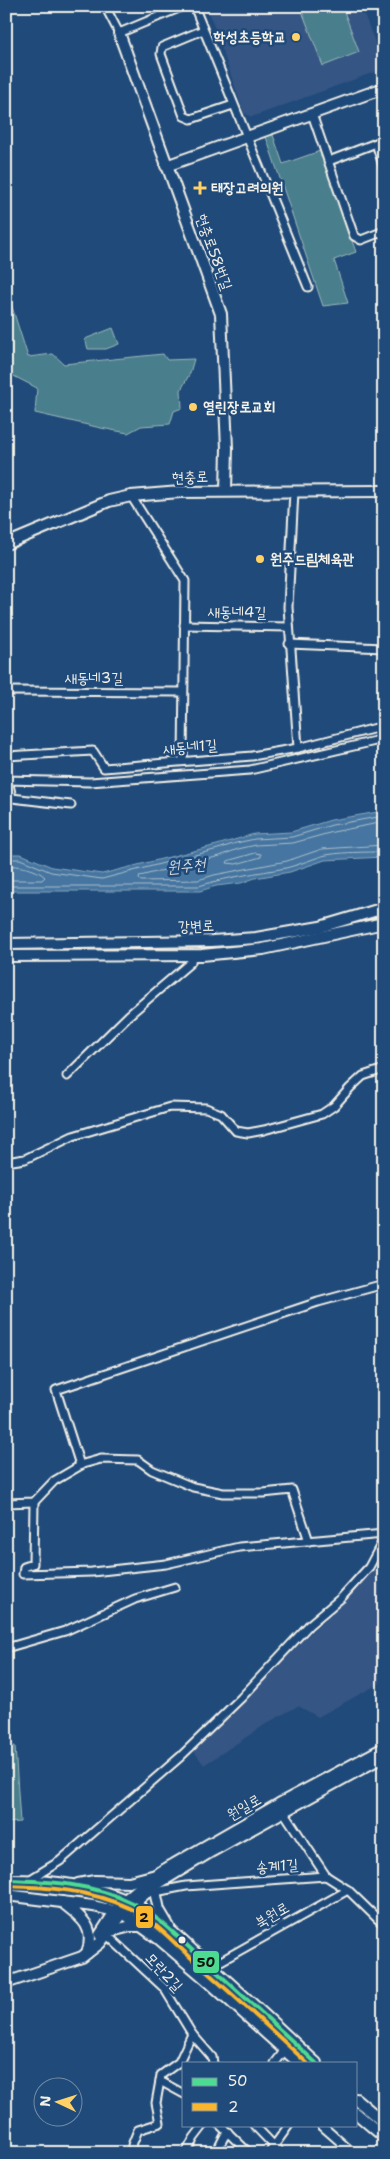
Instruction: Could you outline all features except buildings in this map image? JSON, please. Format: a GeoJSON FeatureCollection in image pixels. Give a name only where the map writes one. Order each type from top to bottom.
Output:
{"type":"FeatureCollection","features":[{"type":"Feature","properties":{"kind":"street","name":"현충로58번길"},"geometry":{"type":"LineString","coordinates":[[105,6],[119,33],[221,314],[227,458],[226,491]]}},
{"type":"Feature","properties":{"kind":"street"},"geometry":{"type":"LineString","coordinates":[[119,33],[184,6]]}},
{"type":"Feature","properties":{"kind":"street"},"geometry":{"type":"LineString","coordinates":[[194,6],[245,136],[308,287]]}},
{"type":"Feature","properties":{"kind":"street"},"geometry":{"type":"LineString","coordinates":[[203,30],[162,47],[160,54],[184,116],[191,120],[233,106]]}},
{"type":"Feature","properties":{"kind":"street"},"geometry":{"type":"LineString","coordinates":[[166,166],[245,136],[384,88]]}},
{"type":"Feature","properties":{"kind":"street"},"geometry":{"type":"LineString","coordinates":[[312,114],[354,236],[361,240],[384,231]]}},
{"type":"Feature","properties":{"kind":"street"},"geometry":{"type":"LineString","coordinates":[[329,160],[384,140]]}},
{"type":"Feature","properties":{"kind":"street"},"geometry":{"type":"LineString","coordinates":[[376,143],[384,169]]}},
{"type":"Feature","properties":{"kind":"street","name":"현충로"},"geometry":{"type":"LineString","coordinates":[[6,544],[101,505],[131,496],[180,492],[384,490]]}},
{"type":"Feature","properties":{"kind":"street"},"geometry":{"type":"LineString","coordinates":[[294,491],[288,607],[289,644],[298,748]]}},
{"type":"Feature","properties":{"kind":"street"},"geometry":{"type":"LineString","coordinates":[[131,496],[185,581],[182,692],[183,761]]}},
{"type":"Feature","properties":{"kind":"street","name":"새동네4길"},"geometry":{"type":"LineString","coordinates":[[184,625],[289,627]]}},
{"type":"Feature","properties":{"kind":"street"},"geometry":{"type":"LineString","coordinates":[[289,644],[384,648]]}},
{"type":"Feature","properties":{"kind":"street","name":"새동네3길"},"geometry":{"type":"LineString","coordinates":[[6,692],[182,692]]}},
{"type":"Feature","properties":{"kind":"street","name":"새동네1길"},"geometry":{"type":"LineString","coordinates":[[6,756],[93,751],[104,768],[252,756],[298,748],[384,726]]}},
{"type":"Feature","properties":{"kind":"street"},"geometry":{"type":"LineString","coordinates":[[71,804],[12,798],[7,780],[90,782],[250,770],[384,739]]}},
{"type":"Feature","properties":{"kind":"street","name":"강변로"},"geometry":{"type":"LineString","coordinates":[[6,944],[212,941],[256,938],[320,927],[384,908]]}},
{"type":"Feature","properties":{"kind":"street","name":"강변로"},"geometry":{"type":"LineString","coordinates":[[6,956],[192,955],[264,949],[384,923]]}},
{"type":"Feature","properties":{"kind":"street"},"geometry":{"type":"LineString","coordinates":[[67,1076],[129,1015],[191,962],[192,955]]}},
{"type":"Feature","properties":{"kind":"street"},"geometry":{"type":"LineString","coordinates":[[6,1162],[25,1159],[73,1136],[170,1107],[191,1106],[206,1108],[221,1114],[236,1131],[248,1133],[264,1130],[322,1114],[334,1106],[363,1076],[384,1069]]}},
{"type":"Feature","properties":{"kind":"street"},"geometry":{"type":"LineString","coordinates":[[80,1465],[56,1390],[318,1302],[384,1284]]}},
{"type":"Feature","properties":{"kind":"street"},"geometry":{"type":"LineString","coordinates":[[6,1504],[34,1502],[54,1481],[80,1465],[101,1460],[138,1460],[152,1470],[193,1487],[223,1493],[263,1493],[292,1490],[309,1541]]}},
{"type":"Feature","properties":{"kind":"street"},"geometry":{"type":"LineString","coordinates":[[34,1502],[33,1564],[24,1568],[23,1574],[92,1572],[166,1564],[239,1547],[384,1534]]}},
{"type":"Feature","properties":{"kind":"street"},"geometry":{"type":"LineString","coordinates":[[29,1880],[60,1861],[187,1750],[241,1698],[309,1625],[341,1598],[369,1567],[384,1539]]}},
{"type":"Feature","properties":{"kind":"street"},"geometry":{"type":"LineString","coordinates":[[6,1648],[65,1631],[135,1599],[175,1587]]}},
{"type":"Feature","properties":{"kind":"street","name":"원일로"},"geometry":{"type":"LineString","coordinates":[[119,1912],[129,1902],[155,1884],[279,1804],[384,1748]]}},
{"type":"Feature","properties":{"kind":"street","name":"원일로"},"geometry":{"type":"LineString","coordinates":[[155,1884],[384,1756]]}},
{"type":"Feature","properties":{"kind":"street"},"geometry":{"type":"LineString","coordinates":[[283,1811],[326,1876],[348,1890],[384,1925]]}},
{"type":"Feature","properties":{"kind":"street","name":"송계1길"},"geometry":{"type":"LineString","coordinates":[[155,1884],[186,1886],[326,1876]]}},
{"type":"Feature","properties":{"kind":"street"},"geometry":{"type":"LineString","coordinates":[[6,1880],[29,1880],[73,1886],[99,1891],[129,1902],[174,1933],[315,2062]]}},
{"type":"Feature","properties":{"kind":"street"},"geometry":{"type":"LineString","coordinates":[[73,1886],[95,1881],[155,1884],[159,1910],[174,1933]]}},
{"type":"Feature","properties":{"kind":"street","name":"북원로"},"geometry":{"type":"LineString","coordinates":[[212,1966],[348,1890]]}},
{"type":"Feature","properties":{"kind":"street"},"geometry":{"type":"LineString","coordinates":[[6,1895],[61,1901],[119,1912],[141,1926],[207,1980],[298,2062]]}},
{"type":"Feature","properties":{"kind":"street"},"geometry":{"type":"LineString","coordinates":[[61,1901],[86,1921],[90,1940],[85,1955]]}},
{"type":"Feature","properties":{"kind":"street"},"geometry":{"type":"LineString","coordinates":[[6,1983],[85,1955],[109,1933],[119,1912]]}},
{"type":"Feature","properties":{"kind":"street"},"geometry":{"type":"LineString","coordinates":[[85,1955],[119,1912]]}},
{"type":"Feature","properties":{"kind":"street"},"geometry":{"type":"LineString","coordinates":[[109,1933],[131,1926],[141,1926]]}},
{"type":"Feature","properties":{"kind":"street","name":"모란2길"},"geometry":{"type":"LineString","coordinates":[[109,1933],[164,1988],[192,2034],[212,2057],[213,2062]]}},
{"type":"Feature","properties":{"kind":"street"},"geometry":{"type":"LineString","coordinates":[[132,2145],[138,2130],[160,2123],[156,2103],[161,2075],[179,2062],[192,2034]]}},
{"type":"Feature","properties":{"kind":"street"},"geometry":{"type":"LineString","coordinates":[[276,2062],[285,2050]]}},
{"type":"Feature","properties":{"kind":"street"},"geometry":{"type":"LineString","coordinates":[[160,2081],[182,2093]]}},
{"type":"Feature","properties":{"kind":"street"},"geometry":{"type":"LineString","coordinates":[[358,2101],[384,2123]]}},
{"type":"Feature","properties":{"kind":"street"},"geometry":{"type":"LineString","coordinates":[[358,2115],[384,2137]]}},
{"type":"Feature","properties":{"kind":"street"},"geometry":{"type":"LineString","coordinates":[[186,2153],[203,2126]]}},
{"type":"Feature","properties":{"kind":"street"},"geometry":{"type":"LineString","coordinates":[[221,2126],[248,2153]]}},
{"type":"Feature","properties":{"kind":"street"},"geometry":{"type":"LineString","coordinates":[[255,2126],[272,2150],[281,2153]]}},
{"type":"Feature","properties":{"kind":"street"},"geometry":{"type":"LineString","coordinates":[[272,2150],[288,2126]]}},
{"type":"Feature","properties":{"kind":"street"},"geometry":{"type":"LineString","coordinates":[[322,2126],[353,2153]]}},
{"type":"Feature","properties":{"kind":"street"},"geometry":{"type":"LineString","coordinates":[[216,2153],[228,2132]]}},
{"type":"Feature","properties":{"kind":"shaded area","name":"학성초등학교"},"geometry":{"type":"Polygon","coordinates":[[[211,6],[361,6],[383,63],[380,70],[252,117],[244,113],[209,12],[211,6]]]}},
{"type":"Feature","properties":{"kind":"shaded area"},"geometry":{"type":"Polygon","coordinates":[[[384,1557],[384,1681],[318,1717],[298,1706],[269,1722],[204,1765],[193,1750],[245,1701],[287,1654],[326,1619],[384,1557]]]}},
{"type":"Feature","properties":{"kind":"green space"},"geometry":{"type":"Polygon","coordinates":[[[300,6],[342,6],[359,52],[323,66],[300,6]]]}},
{"type":"Feature","properties":{"kind":"green space"},"geometry":{"type":"Polygon","coordinates":[[[273,135],[283,164],[320,151],[356,252],[334,260],[348,303],[323,306],[266,137],[273,135]]]}},
{"type":"Feature","properties":{"kind":"green space"},"geometry":{"type":"Polygon","coordinates":[[[6,288],[28,357],[53,354],[64,364],[163,354],[167,360],[194,359],[190,373],[181,390],[182,408],[174,411],[170,424],[141,426],[128,433],[35,413],[37,388],[6,372],[6,288]]]}},
{"type":"Feature","properties":{"kind":"green space"},"geometry":{"type":"Polygon","coordinates":[[[113,328],[119,344],[106,349],[88,349],[85,339],[113,328]]]}},
{"type":"Feature","properties":{"kind":"green space"},"geometry":{"type":"Polygon","coordinates":[[[15,1746],[20,1822],[6,1823],[6,1747],[15,1746]]]}},
{"type":"Feature","properties":{"kind":"water","name":"원주천"},"geometry":{"type":"Polygon","coordinates":[[[384,811],[384,857],[325,860],[290,872],[255,878],[241,883],[216,886],[200,891],[6,891],[6,854],[21,854],[52,867],[102,874],[254,834],[291,832],[331,820],[384,811]]]}},
{"type":"Feature","properties":{"kind":"transit line","name":"50"},"geometry":{"type":"LineString","coordinates":[[6,1880],[38,1881],[87,1888],[117,1897],[140,1907],[171,1931],[315,2062]]}},
{"type":"Feature","properties":{"kind":"transit line","name":"2"},"geometry":{"type":"LineString","coordinates":[[6,1886],[38,1887],[84,1893],[129,1908],[160,1930],[306,2062]]}},
{"type":"Feature","properties":{"kind":"place","name":"학성초등학교"},"geometry":{"type":"Point","coordinates":[296,37]}},
{"type":"Feature","properties":{"kind":"place","name":"태장고려의원"},"geometry":{"type":"Point","coordinates":[200,188]}},
{"type":"Feature","properties":{"kind":"place","name":"열린장로교회"},"geometry":{"type":"Point","coordinates":[193,407]}},
{"type":"Feature","properties":{"kind":"place","name":"원주드림체육관"},"geometry":{"type":"Point","coordinates":[260,559]}}]}
